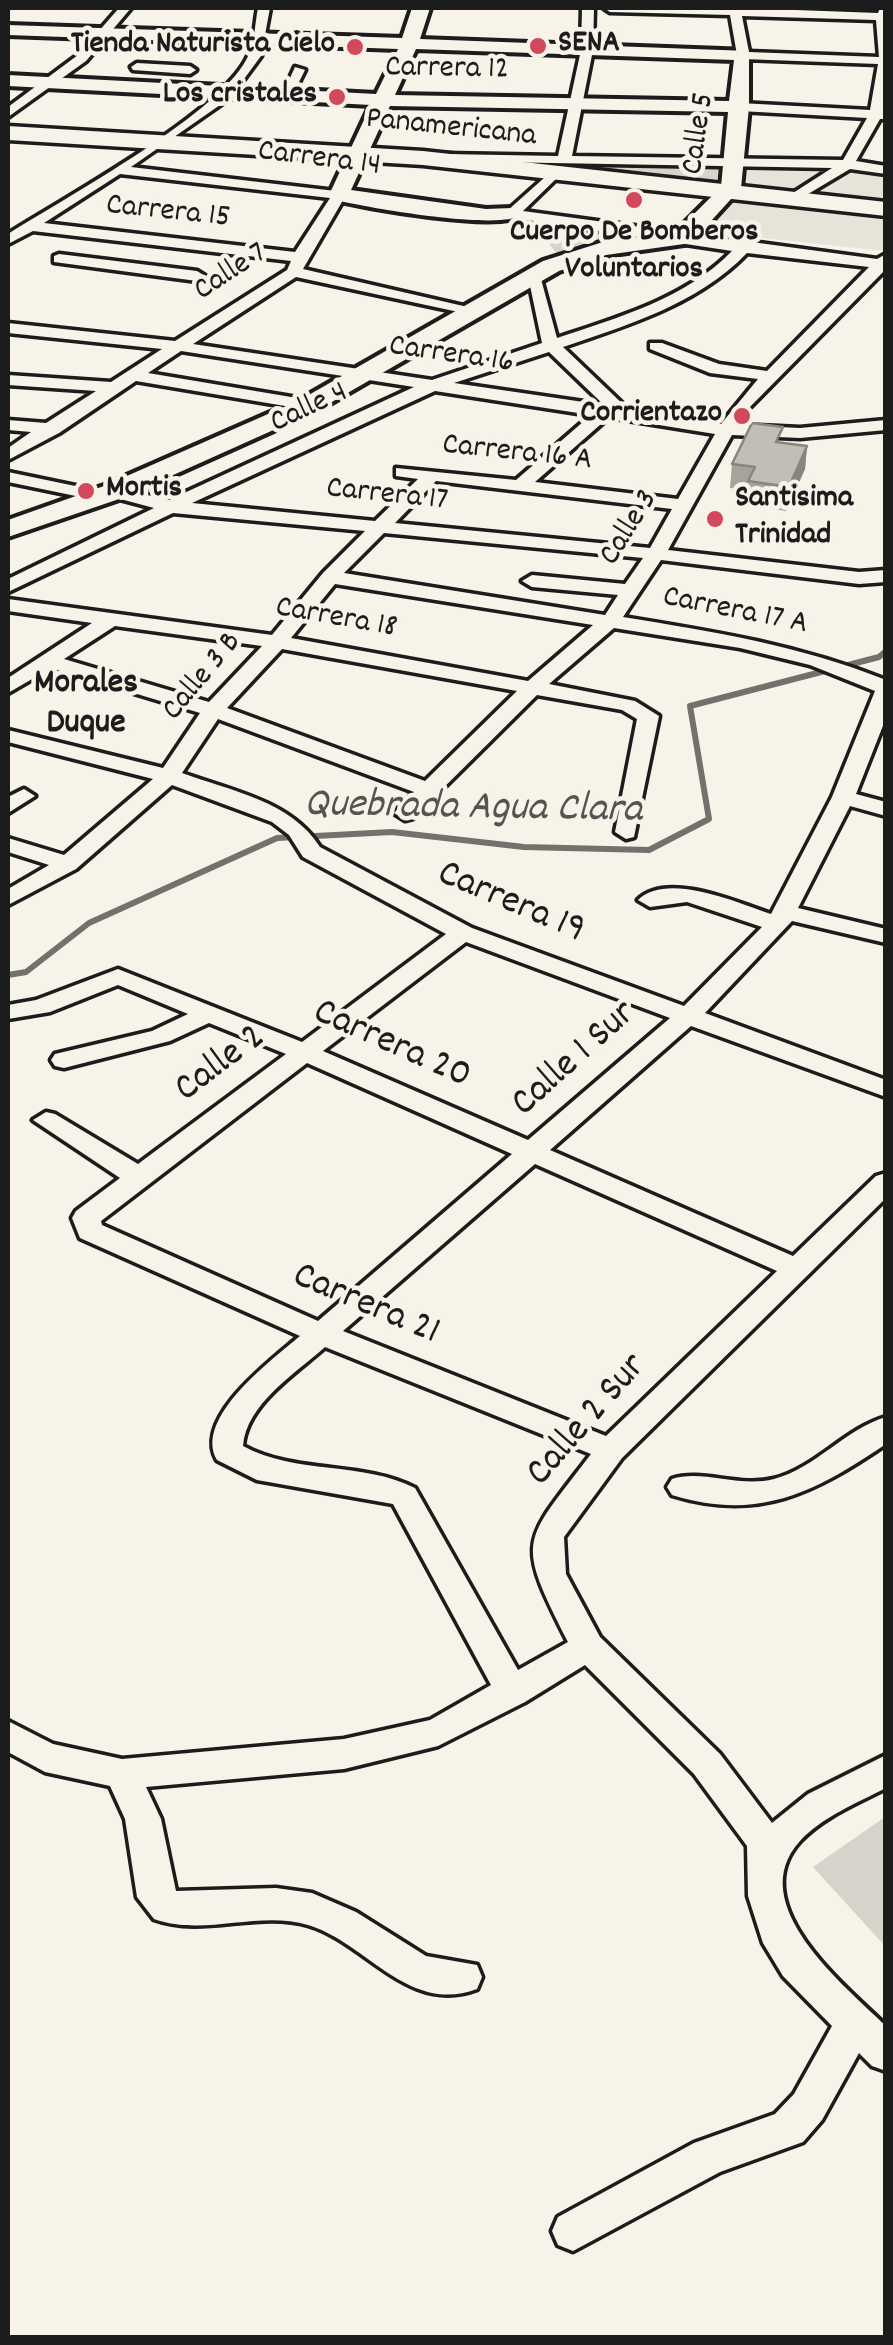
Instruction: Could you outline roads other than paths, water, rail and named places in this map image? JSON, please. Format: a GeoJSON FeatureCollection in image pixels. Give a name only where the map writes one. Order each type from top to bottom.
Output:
{"type":"FeatureCollection","features":[{"type":"Feature","properties":{"kind":"main road","name":"Panamericana"},"geometry":{"type":"LineString","coordinates":[[8,131],[559,165],[886,208]]}},
{"type":"Feature","properties":{"kind":"main road","name":"Panamericana"},"geometry":{"type":"LineString","coordinates":[[361,152],[886,208]]}},
{"type":"Feature","properties":{"kind":"street"},"geometry":{"type":"LineString","coordinates":[[8,113],[49,84],[106,33],[125,8]]}},
{"type":"Feature","properties":{"kind":"street"},"geometry":{"type":"LineString","coordinates":[[10,236],[165,139],[226,94],[255,56],[264,8]]}},
{"type":"Feature","properties":{"kind":"street","name":"Calle 7"},"geometry":{"type":"LineString","coordinates":[[8,455],[53,429],[296,264],[361,152],[421,8]]}},
{"type":"Feature","properties":{"kind":"street"},"geometry":{"type":"LineString","coordinates":[[522,485],[615,410],[550,343],[542,272],[545,252],[512,214],[559,165],[587,50],[588,8]]}},
{"type":"Feature","properties":{"kind":"street"},"geometry":{"type":"LineString","coordinates":[[610,8],[885,17]]}},
{"type":"Feature","properties":{"kind":"street"},"geometry":{"type":"LineString","coordinates":[[798,196],[848,164],[880,115],[886,8]]}},
{"type":"Feature","properties":{"kind":"street","name":"Calle 5"},"geometry":{"type":"LineString","coordinates":[[683,238],[730,190],[743,55],[736,10]]}},
{"type":"Feature","properties":{"kind":"street"},"geometry":{"type":"LineString","coordinates":[[8,30],[885,61]]}},
{"type":"Feature","properties":{"kind":"street"},"geometry":{"type":"LineString","coordinates":[[139,65],[194,66],[166,91]]}},
{"type":"Feature","properties":{"kind":"street"},"geometry":{"type":"LineString","coordinates":[[285,97],[299,70]]}},
{"type":"Feature","properties":{"kind":"street","name":"Carrera 12"},"geometry":{"type":"LineString","coordinates":[[8,82],[285,97],[740,107],[880,115]]}},
{"type":"Feature","properties":{"kind":"street"},"geometry":{"type":"LineString","coordinates":[[445,158],[559,165],[848,164],[886,170]]}},
{"type":"Feature","properties":{"kind":"street","name":"Carrera 14"},"geometry":{"type":"LineString","coordinates":[[123,166],[341,192],[486,215],[512,214],[745,246],[884,260]]}},
{"type":"Feature","properties":{"kind":"street","name":"Carrera 15"},"geometry":{"type":"LineString","coordinates":[[31,226],[230,248],[478,311]]}},
{"type":"Feature","properties":{"kind":"street"},"geometry":{"type":"LineString","coordinates":[[46,271],[95,234]]}},
{"type":"Feature","properties":{"kind":"street"},"geometry":{"type":"LineString","coordinates":[[8,529],[107,494],[309,406],[542,272],[603,249],[683,238]]}},
{"type":"Feature","properties":{"kind":"street","name":"Calle 4"},"geometry":{"type":"LineString","coordinates":[[8,586],[430,386],[646,312],[715,277],[734,262],[745,246]]}},
{"type":"Feature","properties":{"kind":"street"},"geometry":{"type":"LineString","coordinates":[[181,288],[230,248]]}},
{"type":"Feature","properties":{"kind":"street"},"geometry":{"type":"LineString","coordinates":[[59,260],[197,276]]}},
{"type":"Feature","properties":{"kind":"street","name":"Calle 3"},"geometry":{"type":"LineString","coordinates":[[405,814],[532,688],[610,620],[656,554],[736,412],[884,260]]}},
{"type":"Feature","properties":{"kind":"street","name":"Carrera 16"},"geometry":{"type":"LineString","coordinates":[[8,328],[177,346],[726,430],[800,433],[886,425]]}},
{"type":"Feature","properties":{"kind":"street"},"geometry":{"type":"LineString","coordinates":[[656,346],[716,369],[770,376]]}},
{"type":"Feature","properties":{"kind":"street"},"geometry":{"type":"LineString","coordinates":[[132,375],[309,406]]}},
{"type":"Feature","properties":{"kind":"street"},"geometry":{"type":"LineString","coordinates":[[8,380],[112,387]]}},
{"type":"Feature","properties":{"kind":"street"},"geometry":{"type":"LineString","coordinates":[[558,402],[596,388]]}},
{"type":"Feature","properties":{"kind":"street"},"geometry":{"type":"LineString","coordinates":[[8,424],[53,429]]}},
{"type":"Feature","properties":{"kind":"street","name":"Carrera 16 A"},"geometry":{"type":"LineString","coordinates":[[402,472],[685,506]]}},
{"type":"Feature","properties":{"kind":"street","name":"Carrera 17"},"geometry":{"type":"LineString","coordinates":[[8,476],[173,507],[859,578],[886,576]]}},
{"type":"Feature","properties":{"kind":"street","name":"Calle 3 B"},"geometry":{"type":"LineString","coordinates":[[8,898],[68,864],[169,776],[213,710],[277,642],[330,577],[431,476]]}},
{"type":"Feature","properties":{"kind":"street"},"geometry":{"type":"LineString","coordinates":[[512,605],[557,544]]}},
{"type":"Feature","properties":{"kind":"street","name":"Carrera 17 A"},"geometry":{"type":"LineString","coordinates":[[330,577],[740,642],[817,660],[881,687]]}},
{"type":"Feature","properties":{"kind":"street"},"geometry":{"type":"LineString","coordinates":[[532,580],[632,591]]}},
{"type":"Feature","properties":{"kind":"street","name":"Carrera 18"},"geometry":{"type":"LineString","coordinates":[[8,604],[277,642],[628,705],[648,716],[626,832]]}},
{"type":"Feature","properties":{"kind":"street"},"geometry":{"type":"LineString","coordinates":[[8,687],[113,618]]}},
{"type":"Feature","properties":{"kind":"street"},"geometry":{"type":"LineString","coordinates":[[44,660],[213,710],[430,790]]}},
{"type":"Feature","properties":{"kind":"street","name":"Calle 1 Sur"},"geometry":{"type":"LineString","coordinates":[[513,1692],[404,1496],[392,1490],[257,1468],[228,1452],[226,1444],[248,1400],[689,1015],[782,918],[842,798],[881,687]]}},
{"type":"Feature","properties":{"kind":"street","name":"Carrera 19"},"geometry":{"type":"LineString","coordinates":[[8,736],[169,776],[280,817],[305,842],[463,933],[886,1089]]}},
{"type":"Feature","properties":{"kind":"street"},"geometry":{"type":"LineString","coordinates":[[842,798],[886,809]]}},
{"type":"Feature","properties":{"kind":"street"},"geometry":{"type":"LineString","coordinates":[[8,845],[68,864]]}},
{"type":"Feature","properties":{"kind":"street"},"geometry":{"type":"LineString","coordinates":[[650,900],[688,894],[782,918],[886,936]]}},
{"type":"Feature","properties":{"kind":"street","name":"Calle 2"},"geometry":{"type":"LineString","coordinates":[[90,1230],[86,1218],[463,933]]}},
{"type":"Feature","properties":{"kind":"street","name":"Carrera 20"},"geometry":{"type":"LineString","coordinates":[[8,1012],[41,1007],[118,976],[306,1053],[796,1268]]}},
{"type":"Feature","properties":{"kind":"street"},"geometry":{"type":"LineString","coordinates":[[64,1060],[161,1036],[209,1013]]}},
{"type":"Feature","properties":{"kind":"street"},"geometry":{"type":"LineString","coordinates":[[46,1120],[139,1177]]}},
{"type":"Feature","properties":{"kind":"street","name":"Calle 2 Sur"},"geometry":{"type":"LineString","coordinates":[[765,1856],[707,1764],[588,1648],[550,1574],[548,1535],[610,1450],[886,1182]]}},
{"type":"Feature","properties":{"kind":"street","name":"Carrera 21"},"geometry":{"type":"LineString","coordinates":[[90,1230],[324,1335],[610,1450]]}},
{"type":"Feature","properties":{"kind":"street"},"geometry":{"type":"LineString","coordinates":[[683,1488],[751,1495],[785,1488],[816,1476],[886,1428]]}},
{"type":"Feature","properties":{"kind":"street"},"geometry":{"type":"LineString","coordinates":[[8,1735],[45,1757],[122,1774],[344,1754],[438,1732],[588,1648]]}},
{"type":"Feature","properties":{"kind":"street"},"geometry":{"type":"LineString","coordinates":[[886,1770],[821,1805],[786,1831],[765,1856],[767,1896],[776,1932],[797,1964],[886,2053]]}},
{"type":"Feature","properties":{"kind":"street"},"geometry":{"type":"LineString","coordinates":[[122,1774],[143,1819],[156,1897],[167,1908],[210,1910],[279,1904],[308,1908],[337,1917],[366,1940],[429,1975],[463,1977]]}},
{"type":"Feature","properties":{"kind":"street"},"geometry":{"type":"LineString","coordinates":[[573,2232],[708,2157],[789,2128],[808,2107],[854,2024]]}},
{"type":"Feature","properties":{"kind":"waterway","name":"Quebrada Agua Clara"},"geometry":{"type":"LineString","coordinates":[[8,975],[26,972],[89,923],[277,838],[392,832],[524,847],[649,850],[709,819],[690,706],[879,657],[886,651]]}},
{"type":"Feature","properties":{"kind":"place","name":"SENA"},"geometry":{"type":"Point","coordinates":[538,46]}},
{"type":"Feature","properties":{"kind":"place","name":"Tienda Naturista Cielo"},"geometry":{"type":"Point","coordinates":[355,47]}},
{"type":"Feature","properties":{"kind":"place","name":"Los cristales"},"geometry":{"type":"Point","coordinates":[337,97]}},
{"type":"Feature","properties":{"kind":"place","name":"Cuerpo De Bomberos Voluntarios"},"geometry":{"type":"Point","coordinates":[634,200]}},
{"type":"Feature","properties":{"kind":"place","name":"Corrientazo"},"geometry":{"type":"Point","coordinates":[742,416]}},
{"type":"Feature","properties":{"kind":"place","name":"Mortis"},"geometry":{"type":"Point","coordinates":[86,491]}},
{"type":"Feature","properties":{"kind":"place","name":"Santisima Trinidad"},"geometry":{"type":"Point","coordinates":[715,519]}},
{"type":"Feature","properties":{"kind":"district","name":"Morales Duque"},"geometry":{"type":"Point","coordinates":[86,706]}}]}
